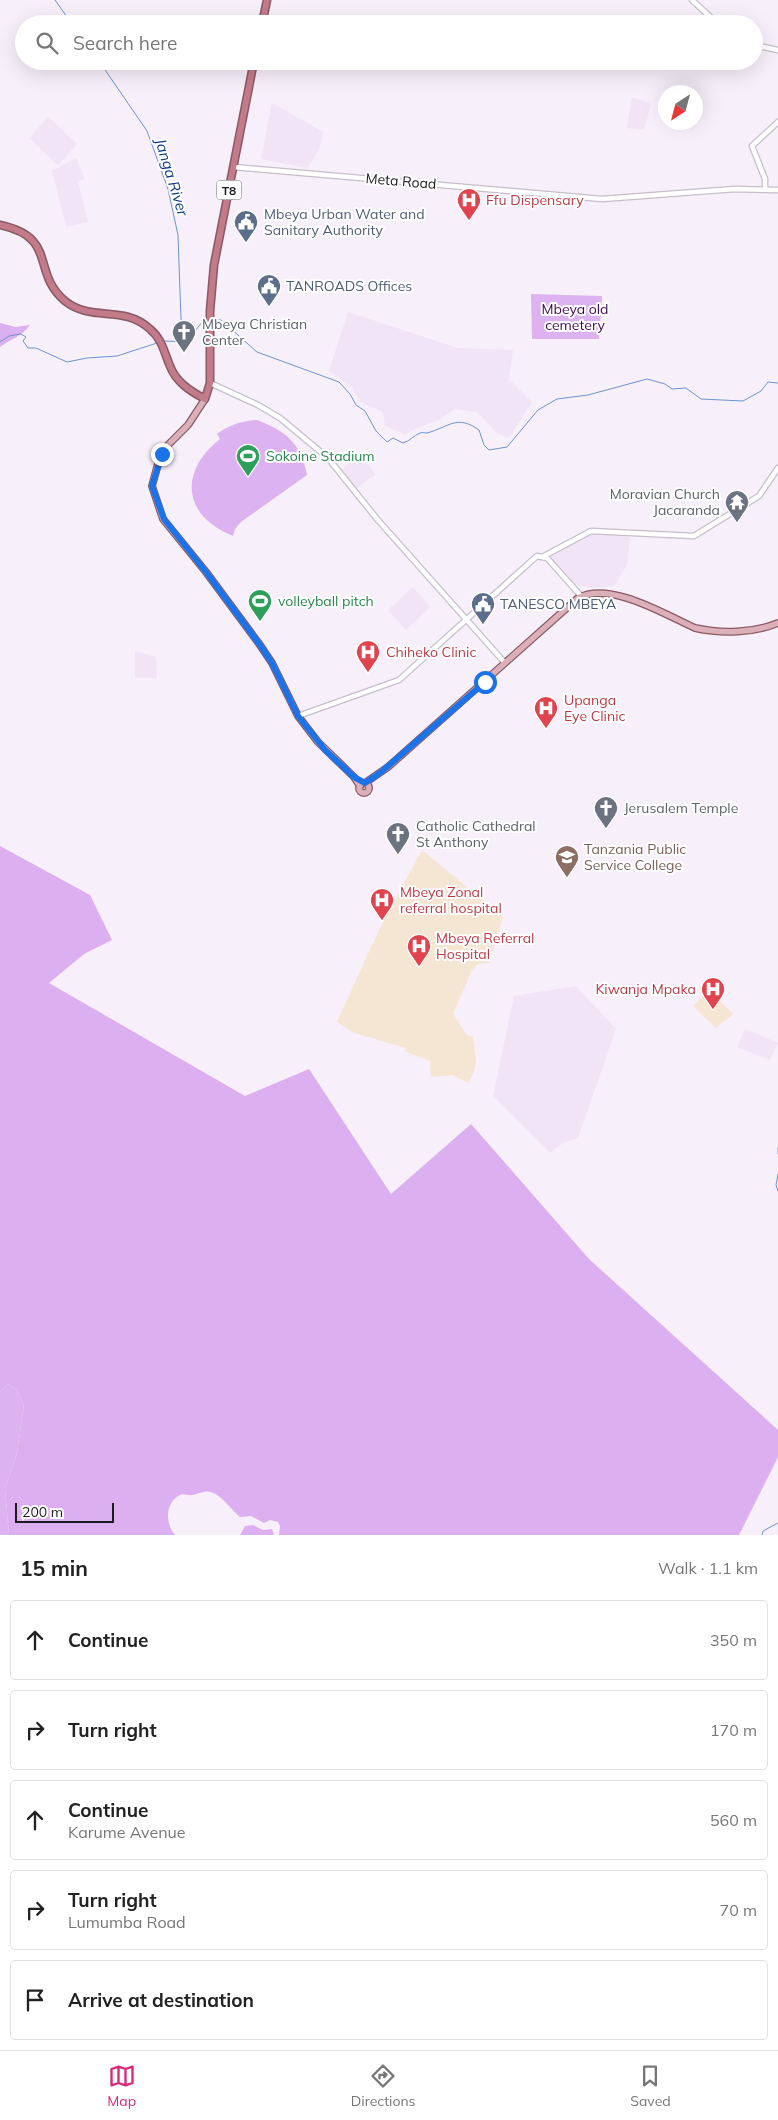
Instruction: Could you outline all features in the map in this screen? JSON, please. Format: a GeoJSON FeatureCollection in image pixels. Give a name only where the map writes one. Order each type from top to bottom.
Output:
{"type":"FeatureCollection","features":[{"type":"Feature","properties":{"kind":"highway"},"geometry":{"type":"LineString","coordinates":[[264,15],[267,0]]}},
{"type":"Feature","properties":{"kind":"highway","name":"T8"},"geometry":{"type":"LineString","coordinates":[[205,399],[210,383],[210,312],[214,265],[253,70]]}},
{"type":"Feature","properties":{"kind":"highway"},"geometry":{"type":"LineString","coordinates":[[0,224],[16,228],[33,239],[42,255],[49,280],[66,301],[90,313],[112,313],[138,319],[160,340],[175,376],[188,389],[205,399]]}},
{"type":"Feature","properties":{"kind":"main road"},"geometry":{"type":"LineString","coordinates":[[205,399],[188,426],[167,446],[158,464],[152,486],[164,519],[264,651],[298,716],[325,750],[364,785],[581,596],[605,592],[708,631],[749,630],[778,623]]}},
{"type":"Feature","properties":{"kind":"street"},"geometry":{"type":"LineString","coordinates":[[692,0],[708,15]]}},
{"type":"Feature","properties":{"kind":"street"},"geometry":{"type":"LineString","coordinates":[[763,48],[778,50]]}},
{"type":"Feature","properties":{"kind":"street"},"geometry":{"type":"LineString","coordinates":[[765,188],[765,179],[752,146],[778,122]]}},
{"type":"Feature","properties":{"kind":"street","name":"Meta Road"},"geometry":{"type":"LineString","coordinates":[[234,167],[602,199],[765,188],[778,190]]}},
{"type":"Feature","properties":{"kind":"street"},"geometry":{"type":"LineString","coordinates":[[210,383],[258,405],[280,418],[328,458],[377,519],[505,663]]}},
{"type":"Feature","properties":{"kind":"street"},"geometry":{"type":"LineString","coordinates":[[298,716],[399,680],[533,559],[544,556],[585,533],[596,530],[694,536],[759,496],[778,468]]}},
{"type":"Feature","properties":{"kind":"street"},"geometry":{"type":"LineString","coordinates":[[544,556],[581,596]]}},
{"type":"Feature","properties":{"kind":"shaded area"},"geometry":{"type":"Polygon","coordinates":[[[632,97],[651,104],[644,130],[627,128],[632,97]]]}},
{"type":"Feature","properties":{"kind":"shaded area"},"geometry":{"type":"Polygon","coordinates":[[[272,103],[323,132],[320,147],[308,168],[261,159],[272,103]]]}},
{"type":"Feature","properties":{"kind":"shaded area"},"geometry":{"type":"Polygon","coordinates":[[[48,117],[77,144],[58,165],[29,138],[48,117]]]}},
{"type":"Feature","properties":{"kind":"shaded area"},"geometry":{"type":"Polygon","coordinates":[[[76,158],[85,179],[74,183],[78,182],[88,222],[66,227],[52,171],[76,158]]]}},
{"type":"Feature","properties":{"kind":"shaded area"},"geometry":{"type":"Polygon","coordinates":[[[348,312],[458,348],[513,350],[509,379],[532,402],[509,438],[497,433],[477,412],[455,409],[439,420],[416,428],[405,435],[385,425],[383,412],[360,402],[353,388],[329,371],[348,312]]]}},
{"type":"Feature","properties":{"kind":"shaded area"},"geometry":{"type":"Polygon","coordinates":[[[0,323],[16,327],[30,325],[20,335],[0,347],[0,323]]]}},
{"type":"Feature","properties":{"kind":"shaded area"},"geometry":{"type":"Polygon","coordinates":[[[361,455],[375,474],[356,489],[341,470],[361,455]]]}},
{"type":"Feature","properties":{"kind":"shaded area"},"geometry":{"type":"Polygon","coordinates":[[[603,533],[630,537],[627,565],[614,586],[591,588],[569,584],[558,575],[549,555],[581,536],[603,533]]]}},
{"type":"Feature","properties":{"kind":"shaded area"},"geometry":{"type":"Polygon","coordinates":[[[413,587],[430,607],[406,630],[388,610],[413,587]]]}},
{"type":"Feature","properties":{"kind":"shaded area"},"geometry":{"type":"Polygon","coordinates":[[[135,651],[156,657],[157,678],[135,678],[135,651]]]}},
{"type":"Feature","properties":{"kind":"shaded area"},"geometry":{"type":"Polygon","coordinates":[[[0,846],[90,895],[112,940],[84,954],[49,983],[245,1096],[309,1069],[391,1194],[471,1124],[589,1259],[778,1430],[778,1457],[739,1535],[279,1535],[280,1526],[278,1522],[270,1520],[264,1523],[251,1516],[240,1517],[219,1496],[206,1491],[190,1495],[182,1494],[171,1503],[168,1519],[175,1535],[9,1535],[5,1488],[17,1453],[24,1404],[16,1390],[8,1384],[0,1392],[0,846]]]}},
{"type":"Feature","properties":{"kind":"shaded area","name":"Mbeya Referral Hospital"},"geometry":{"type":"Polygon","coordinates":[[[422,850],[503,917],[489,963],[478,964],[472,970],[453,1014],[467,1035],[473,1037],[476,1062],[474,1072],[468,1083],[453,1075],[431,1077],[430,1061],[405,1051],[406,1048],[354,1033],[337,1022],[380,928],[422,850]]]}},
{"type":"Feature","properties":{"kind":"shaded area"},"geometry":{"type":"Polygon","coordinates":[[[576,986],[616,1029],[578,1138],[563,1143],[550,1153],[493,1096],[514,996],[576,986]]]}},
{"type":"Feature","properties":{"kind":"shaded area","name":"Kiwanja Mpaka"},"geometry":{"type":"Polygon","coordinates":[[[709,990],[733,1014],[716,1028],[693,1006],[709,990]]]}},
{"type":"Feature","properties":{"kind":"shaded area"},"geometry":{"type":"Polygon","coordinates":[[[745,1029],[778,1043],[770,1060],[737,1047],[745,1029]]]}},
{"type":"Feature","properties":{"kind":"shaded area"},"geometry":{"type":"Polygon","coordinates":[[[253,1525],[263,1530],[272,1529],[274,1535],[240,1535],[245,1526],[253,1525]]]}},
{"type":"Feature","properties":{"kind":"green space","name":"Mbeya old cemetery"},"geometry":{"type":"Polygon","coordinates":[[[531,294],[602,296],[599,339],[532,339],[531,294]]]}},
{"type":"Feature","properties":{"kind":"green space","name":"Sokoine Stadium"},"geometry":{"type":"Polygon","coordinates":[[[257,420],[276,429],[291,440],[301,454],[307,475],[241,522],[235,529],[233,536],[216,527],[204,517],[196,505],[192,492],[192,479],[197,465],[206,452],[220,439],[217,434],[236,424],[257,420]]]}},
{"type":"Feature","properties":{"kind":"green space"},"geometry":{"type":"Polygon","coordinates":[[[8,1384],[16,1390],[24,1404],[17,1453],[5,1488],[9,1535],[0,1535],[0,1392],[8,1384]]]}},
{"type":"Feature","properties":{"kind":"waterway","name":"Janga River"},"geometry":{"type":"LineString","coordinates":[[55,0],[66,15]]}},
{"type":"Feature","properties":{"kind":"waterway","name":"Janga River"},"geometry":{"type":"LineString","coordinates":[[105,70],[147,131],[168,189],[178,235],[181,319],[190,341]]}},
{"type":"Feature","properties":{"kind":"waterway"},"geometry":{"type":"LineString","coordinates":[[213,320],[221,320],[257,352],[339,382],[350,394],[356,405],[365,411],[376,431],[387,442],[393,438],[403,443],[420,433],[427,433],[459,422],[471,425],[479,430],[484,445],[489,450],[507,447],[538,410],[557,399],[588,395],[647,379],[665,384],[672,389],[686,388],[701,399],[743,401],[761,391],[768,382],[778,383]]}},
{"type":"Feature","properties":{"kind":"waterway"},"geometry":{"type":"LineString","coordinates":[[190,342],[195,331],[203,321],[207,321]]}},
{"type":"Feature","properties":{"kind":"waterway"},"geometry":{"type":"LineString","coordinates":[[0,342],[9,336],[21,334],[26,337],[23,341],[28,348],[36,348],[67,362],[87,358],[117,356],[157,343]]}},
{"type":"Feature","properties":{"kind":"waterway"},"geometry":{"type":"LineString","coordinates":[[164,341],[189,342]]}},
{"type":"Feature","properties":{"kind":"waterway"},"geometry":{"type":"LineString","coordinates":[[778,1148],[778,1154]]}},
{"type":"Feature","properties":{"kind":"waterway"},"geometry":{"type":"LineString","coordinates":[[778,1174],[776,1185],[778,1191]]}},
{"type":"Feature","properties":{"kind":"waterway"},"geometry":{"type":"LineString","coordinates":[[762,1535],[763,1531],[778,1523]]}},
{"type":"Feature","properties":{"kind":"place","name":"Ffu Dispensary"},"geometry":{"type":"Point","coordinates":[469,221]}},
{"type":"Feature","properties":{"kind":"place","name":"Mbeya Urban Water and Sanitary Authority"},"geometry":{"type":"Point","coordinates":[246,243]}},
{"type":"Feature","properties":{"kind":"place","name":"TANROADS Offices"},"geometry":{"type":"Point","coordinates":[269,307]}},
{"type":"Feature","properties":{"kind":"place","name":"Mbeya Christian Center"},"geometry":{"type":"Point","coordinates":[184,353]}},
{"type":"Feature","properties":{"kind":"place","name":"Sokoine Stadium"},"geometry":{"type":"Point","coordinates":[248,477]}},
{"type":"Feature","properties":{"kind":"place","name":"Moravian Church Jacaranda"},"geometry":{"type":"Point","coordinates":[737,523]}},
{"type":"Feature","properties":{"kind":"place","name":"volleyball pitch"},"geometry":{"type":"Point","coordinates":[260,622]}},
{"type":"Feature","properties":{"kind":"place","name":"TANESCO MBEYA"},"geometry":{"type":"Point","coordinates":[483,625]}},
{"type":"Feature","properties":{"kind":"place","name":"Chiheko Clinic"},"geometry":{"type":"Point","coordinates":[368,673]}},
{"type":"Feature","properties":{"kind":"place","name":"Upanga Eye Clinic"},"geometry":{"type":"Point","coordinates":[546,729]}},
{"type":"Feature","properties":{"kind":"place","name":"Jerusalem Temple"},"geometry":{"type":"Point","coordinates":[606,829]}},
{"type":"Feature","properties":{"kind":"place","name":"Catholic Cathedral St Anthony"},"geometry":{"type":"Point","coordinates":[398,855]}},
{"type":"Feature","properties":{"kind":"place","name":"Tanzania Public Service College"},"geometry":{"type":"Point","coordinates":[567,878]}},
{"type":"Feature","properties":{"kind":"place","name":"Mbeya Zonal referral hospital"},"geometry":{"type":"Point","coordinates":[382,921]}},
{"type":"Feature","properties":{"kind":"place","name":"Mbeya Referral Hospital"},"geometry":{"type":"Point","coordinates":[419,967]}},
{"type":"Feature","properties":{"kind":"place","name":"Kiwanja Mpaka"},"geometry":{"type":"Point","coordinates":[713,1010]}},
{"type":"Feature","properties":{"kind":"route"},"geometry":{"type":"LineString","coordinates":[[162,454],[152,486],[164,519],[260,645],[272,663],[298,716],[325,750],[354,777],[365,783],[388,768],[485,682]]}}]}
